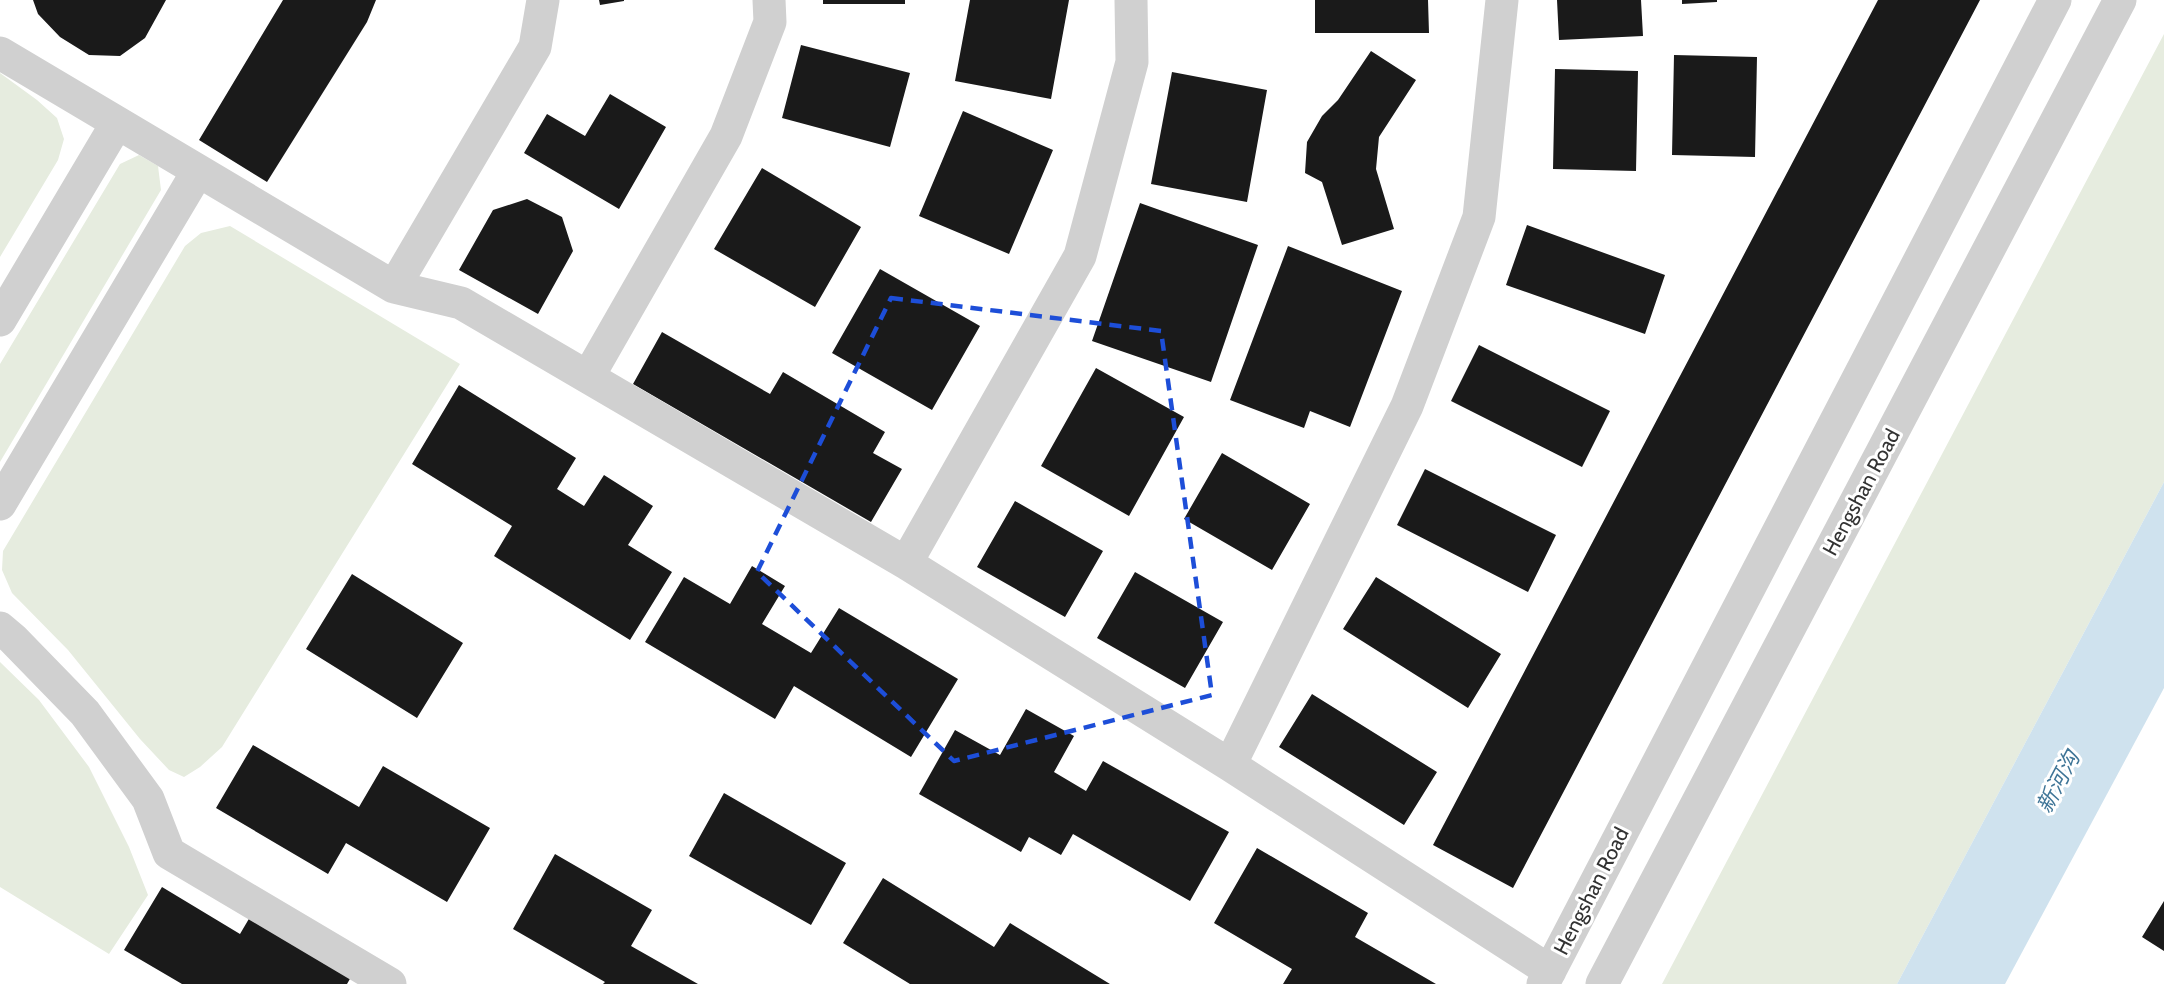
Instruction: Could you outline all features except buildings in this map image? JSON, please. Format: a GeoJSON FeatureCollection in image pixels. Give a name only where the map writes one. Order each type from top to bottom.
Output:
{"type":"FeatureCollection","features":[{"type":"Feature","properties":{"kind":"street"},"geometry":{"type":"LineString","coordinates":[[394,287],[535,47],[543,0]]}},
{"type":"Feature","properties":{"kind":"street"},"geometry":{"type":"LineString","coordinates":[[588,377],[726,136],[770,22],[769,0]]}},
{"type":"Feature","properties":{"kind":"street"},"geometry":{"type":"LineString","coordinates":[[906,563],[1080,256],[1132,62],[1131,0]]}},
{"type":"Feature","properties":{"kind":"street"},"geometry":{"type":"LineString","coordinates":[[1230,765],[1407,406],[1479,217],[1502,0]]}},
{"type":"Feature","properties":{"kind":"street","name":"Hengshan Road"},"geometry":{"type":"LineString","coordinates":[[1546,978],[2055,0]]}},
{"type":"Feature","properties":{"kind":"street","name":"Hengshan Road"},"geometry":{"type":"LineString","coordinates":[[1602,984],[2120,0]]}},
{"type":"Feature","properties":{"kind":"street"},"geometry":{"type":"LineString","coordinates":[[0,53],[394,287],[461,303],[906,563],[1230,765],[1546,978]]}},
{"type":"Feature","properties":{"kind":"street"},"geometry":{"type":"LineString","coordinates":[[0,321],[117,123]]}},
{"type":"Feature","properties":{"kind":"street"},"geometry":{"type":"LineString","coordinates":[[0,504],[198,171]]}},
{"type":"Feature","properties":{"kind":"street"},"geometry":{"type":"LineString","coordinates":[[0,628],[85,713],[148,799],[169,853],[390,984]]}},
{"type":"Feature","properties":{"kind":"highlighted area"},"geometry":{"type":"Polygon","coordinates":[[[891,298],[1161,331],[1212,695],[954,761],[757,572],[891,298]]]}},
{"type":"Feature","properties":{"kind":"shaded area"},"geometry":{"type":"Polygon","coordinates":[[[2164,34],[2164,482],[1897,984],[1662,984],[2164,34]]]}},
{"type":"Feature","properties":{"kind":"shaded area"},"geometry":{"type":"Polygon","coordinates":[[[0,73],[57,118],[64,139],[58,160],[0,257],[0,73]]]}},
{"type":"Feature","properties":{"kind":"shaded area"},"geometry":{"type":"Polygon","coordinates":[[[139,155],[158,166],[161,190],[0,462],[0,364],[120,164],[139,155]]]}},
{"type":"Feature","properties":{"kind":"shaded area"},"geometry":{"type":"Polygon","coordinates":[[[230,226],[460,364],[222,747],[200,767],[184,777],[169,770],[140,739],[68,650],[12,593],[2,570],[3,551],[185,246],[201,233],[230,226]]]}},
{"type":"Feature","properties":{"kind":"shaded area"},"geometry":{"type":"Polygon","coordinates":[[[0,662],[39,700],[89,767],[129,847],[148,895],[109,954],[0,887],[0,662]]]}},
{"type":"Feature","properties":{"kind":"water","name":"新河沟"},"geometry":{"type":"Polygon","coordinates":[[[2164,482],[2164,688],[2005,984],[1897,984],[2164,482]]]}}]}
